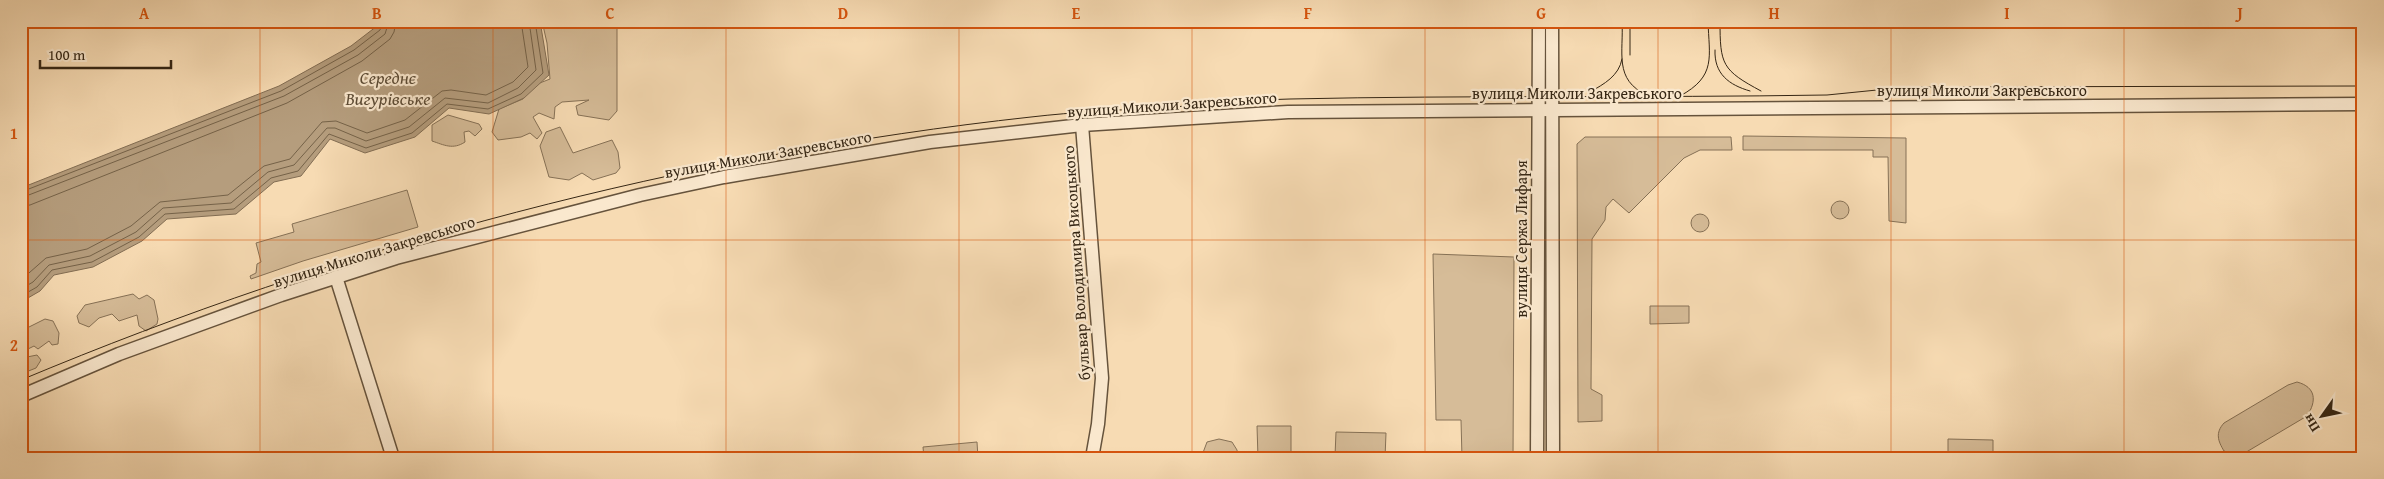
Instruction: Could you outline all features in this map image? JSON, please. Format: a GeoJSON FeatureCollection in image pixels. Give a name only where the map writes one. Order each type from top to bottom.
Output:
{"type":"FeatureCollection","features":[{"type":"Feature","properties":{"kind":"street","name":"вулиця Сержа Лифаря"},"geometry":{"type":"LineString","coordinates":[[1537,458],[1539,21]]}},
{"type":"Feature","properties":{"kind":"street","name":"вулиця Сержа Лифаря"},"geometry":{"type":"LineString","coordinates":[[1552,21],[1553,458]]}},
{"type":"Feature","properties":{"kind":"street","name":"вулиця Миколи Закревського"},"geometry":{"type":"LineString","coordinates":[[21,396],[119,354],[336,277],[503,229],[633,196],[724,177],[930,142],[1082,125],[1288,112],[2363,104]]}},
{"type":"Feature","properties":{"kind":"street","name":"бульвар Володимира Висоцького"},"geometry":{"type":"LineString","coordinates":[[1082,125],[1102,378],[1098,424],[1092,458]]}},
{"type":"Feature","properties":{"kind":"street"},"geometry":{"type":"LineString","coordinates":[[336,277],[393,458]]}},
{"type":"Feature","properties":{"kind":"shaded area"},"geometry":{"type":"Polygon","coordinates":[[[542,21],[617,21],[617,111],[609,120],[578,115],[576,106],[589,100],[562,102],[555,107],[554,119],[539,113],[533,117],[542,133],[537,139],[530,133],[521,137],[498,140],[492,132],[499,109],[523,99],[527,88],[550,79],[547,43],[542,21]]]}},
{"type":"Feature","properties":{"kind":"shaded area"},"geometry":{"type":"Polygon","coordinates":[[[448,115],[479,124],[482,129],[475,136],[469,131],[464,132],[465,142],[456,146],[448,146],[432,141],[432,125],[448,115]]]}},
{"type":"Feature","properties":{"kind":"shaded area"},"geometry":{"type":"Polygon","coordinates":[[[560,127],[573,153],[612,140],[618,152],[620,168],[616,173],[593,180],[582,173],[569,180],[549,177],[540,146],[546,132],[560,127]]]}},
{"type":"Feature","properties":{"kind":"shaded area"},"geometry":{"type":"Polygon","coordinates":[[[1743,136],[1906,138],[1906,223],[1889,221],[1888,157],[1873,157],[1873,150],[1743,150],[1743,136]]]}},
{"type":"Feature","properties":{"kind":"shaded area"},"geometry":{"type":"Polygon","coordinates":[[[1585,137],[1731,137],[1732,150],[1700,150],[1684,158],[1629,213],[1613,199],[1606,207],[1605,220],[1592,239],[1591,389],[1602,395],[1602,421],[1578,422],[1577,144],[1585,137]]]}},
{"type":"Feature","properties":{"kind":"shaded area"},"geometry":{"type":"Polygon","coordinates":[[[407,190],[418,227],[303,261],[251,279],[250,276],[256,273],[257,264],[261,262],[256,243],[294,232],[292,224],[407,190]]]}},
{"type":"Feature","properties":{"kind":"shaded area"},"geometry":{"type":"Polygon","coordinates":[[[1836,201],[1844,201],[1849,206],[1847,217],[1836,219],[1831,214],[1831,206],[1836,201]]]}},
{"type":"Feature","properties":{"kind":"shaded area"},"geometry":{"type":"Polygon","coordinates":[[[1696,214],[1704,214],[1709,219],[1707,230],[1696,232],[1691,227],[1691,219],[1696,214]]]}},
{"type":"Feature","properties":{"kind":"shaded area"},"geometry":{"type":"Polygon","coordinates":[[[1433,254],[1514,257],[1513,458],[1462,458],[1461,420],[1436,420],[1433,254]]]}},
{"type":"Feature","properties":{"kind":"shaded area"},"geometry":{"type":"Polygon","coordinates":[[[133,294],[139,299],[147,295],[154,300],[158,319],[157,324],[146,331],[139,326],[137,315],[119,321],[112,314],[99,318],[89,327],[79,323],[77,316],[85,305],[133,294]]]}},
{"type":"Feature","properties":{"kind":"shaded area"},"geometry":{"type":"Polygon","coordinates":[[[1650,306],[1689,306],[1689,323],[1650,324],[1650,306]]]}},
{"type":"Feature","properties":{"kind":"shaded area"},"geometry":{"type":"Polygon","coordinates":[[[45,319],[53,321],[59,333],[58,344],[52,345],[49,341],[38,349],[34,346],[26,350],[21,345],[21,331],[45,319]]]}},
{"type":"Feature","properties":{"kind":"shaded area"},"geometry":{"type":"Polygon","coordinates":[[[21,353],[27,357],[37,355],[41,360],[36,368],[21,374],[21,353]]]}},
{"type":"Feature","properties":{"kind":"shaded area"},"geometry":{"type":"Polygon","coordinates":[[[2297,382],[2308,387],[2313,395],[2312,405],[2307,416],[2243,454],[2234,455],[2224,451],[2218,434],[2224,423],[2288,385],[2297,382]]]}},
{"type":"Feature","properties":{"kind":"shaded area"},"geometry":{"type":"Polygon","coordinates":[[[1257,426],[1291,426],[1291,458],[1258,458],[1257,426]]]}},
{"type":"Feature","properties":{"kind":"shaded area"},"geometry":{"type":"Polygon","coordinates":[[[1336,432],[1386,433],[1385,458],[1335,456],[1336,432]]]}},
{"type":"Feature","properties":{"kind":"shaded area"},"geometry":{"type":"Polygon","coordinates":[[[1219,439],[1232,442],[1237,450],[1238,458],[1201,458],[1207,442],[1219,439]]]}},
{"type":"Feature","properties":{"kind":"shaded area"},"geometry":{"type":"Polygon","coordinates":[[[1948,439],[1993,440],[1993,458],[1948,458],[1948,439]]]}},
{"type":"Feature","properties":{"kind":"shaded area"},"geometry":{"type":"Polygon","coordinates":[[[977,442],[978,458],[924,458],[923,447],[977,442]]]}},
{"type":"Feature","properties":{"kind":"water","name":"Середнє Вигурівське"},"geometry":{"type":"Polygon","coordinates":[[[378,21],[540,21],[549,75],[524,98],[489,114],[449,108],[415,137],[365,153],[330,139],[301,176],[274,182],[236,214],[167,219],[142,241],[93,267],[54,275],[40,291],[21,302],[21,188],[279,86],[351,46],[377,26],[378,21]]]}},
{"type":"Feature","properties":{"kind":"tram line"},"geometry":{"type":"LineString","coordinates":[[1622,21],[1622,54],[1625,73],[1636,89],[1647,95]]}},
{"type":"Feature","properties":{"kind":"tram line"},"geometry":{"type":"LineString","coordinates":[[1630,21],[1630,55]]}},
{"type":"Feature","properties":{"kind":"tram line"},"geometry":{"type":"LineString","coordinates":[[1680,96],[1692,89],[1705,73],[1709,55],[1708,21]]}},
{"type":"Feature","properties":{"kind":"tram line"},"geometry":{"type":"LineString","coordinates":[[1720,21],[1721,48],[1726,65],[1738,77],[1761,91]]}},
{"type":"Feature","properties":{"kind":"tram line"},"geometry":{"type":"LineString","coordinates":[[1715,50],[1717,66],[1724,77],[1729,82],[1750,91]]}},
{"type":"Feature","properties":{"kind":"tram line"},"geometry":{"type":"LineString","coordinates":[[1590,92],[1614,75],[1622,59]]}},
{"type":"Feature","properties":{"kind":"tram line"},"geometry":{"type":"LineString","coordinates":[[21,380],[143,331],[266,287],[391,247],[517,212],[644,181],[772,155],[901,134],[1031,117],[1079,112],[1290,99],[1827,95],[1907,87],[2363,86]]}}]}
